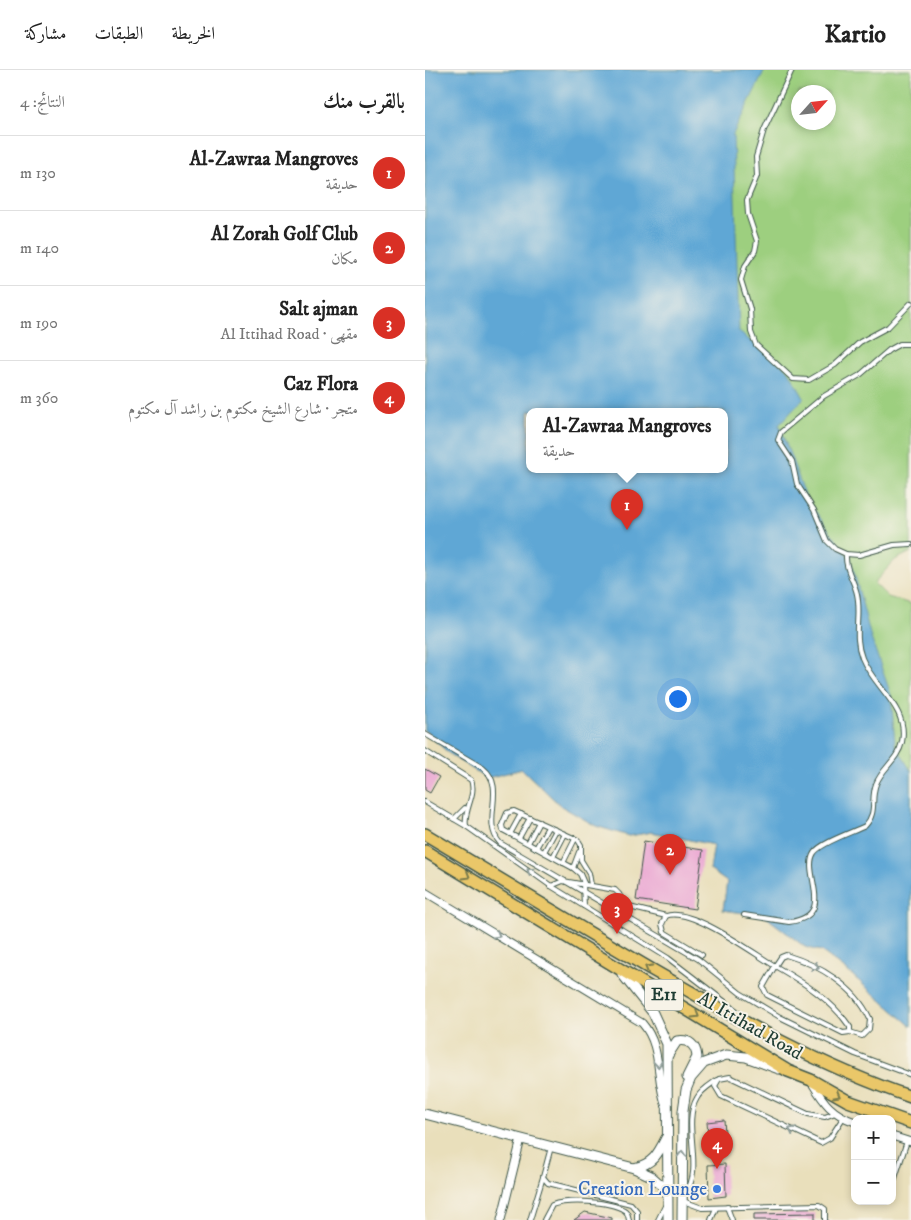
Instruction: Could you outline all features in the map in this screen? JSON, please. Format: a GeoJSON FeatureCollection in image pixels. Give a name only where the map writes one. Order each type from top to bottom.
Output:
{"type":"FeatureCollection","features":[{"type":"Feature","properties":{"kind":"highway","name":"Al Ittihad Road"},"geometry":{"type":"LineString","coordinates":[[425,834],[598,938],[771,1038],[847,1074],[911,1097]]}},
{"type":"Feature","properties":{"kind":"highway","name":"Al Ittihad Road"},"geometry":{"type":"LineString","coordinates":[[425,851],[788,1071],[811,1080],[848,1101],[911,1123]]}},
{"type":"Feature","properties":{"kind":"street"},"geometry":{"type":"LineString","coordinates":[[425,892],[642,1023],[653,1039],[661,1089],[667,1108]]}},
{"type":"Feature","properties":{"kind":"street"},"geometry":{"type":"LineString","coordinates":[[616,966],[647,1002],[659,1022],[667,1044],[666,1137],[668,1220]]}},
{"type":"Feature","properties":{"kind":"street"},"geometry":{"type":"LineString","coordinates":[[668,1055],[677,1041],[687,1041],[695,1047],[696,1060],[689,1071],[683,1111],[682,1220]]}},
{"type":"Feature","properties":{"kind":"street"},"geometry":{"type":"LineString","coordinates":[[687,1085],[704,1064],[726,1054],[746,1057],[788,1071]]}},
{"type":"Feature","properties":{"kind":"street"},"geometry":{"type":"LineString","coordinates":[[811,1080],[825,1104],[835,1113],[851,1121]]}},
{"type":"Feature","properties":{"kind":"street"},"geometry":{"type":"LineString","coordinates":[[425,1114],[634,1168],[651,1176],[667,1191]]}},
{"type":"Feature","properties":{"kind":"street"},"geometry":{"type":"LineString","coordinates":[[634,1168],[651,1162],[658,1155],[666,1137]]}},
{"type":"Feature","properties":{"kind":"street"},"geometry":{"type":"LineString","coordinates":[[896,1137],[909,1142]]}},
{"type":"Feature","properties":{"kind":"street"},"geometry":{"type":"LineString","coordinates":[[501,1220],[521,1139]]}},
{"type":"Feature","properties":{"kind":"lane"},"geometry":{"type":"LineString","coordinates":[[792,70],[764,130],[756,157],[757,176],[747,200],[748,214],[757,241],[755,251],[745,266],[741,280],[750,309],[751,332],[756,345],[793,379],[809,380],[835,365],[860,342],[893,324],[911,303]]}},
{"type":"Feature","properties":{"kind":"lane"},"geometry":{"type":"LineString","coordinates":[[911,344],[900,344],[889,350],[859,375],[816,402],[779,436],[780,445],[791,461],[797,484],[814,510],[827,541],[835,549],[846,554],[868,554],[894,544],[911,544]]}},
{"type":"Feature","properties":{"kind":"lane"},"geometry":{"type":"LineString","coordinates":[[744,915],[789,922],[796,921],[809,913],[815,900],[811,865],[813,854],[822,846],[865,826],[870,821],[874,814],[876,784],[900,749],[903,728],[899,714],[871,674],[859,648],[856,629],[858,600],[848,573],[846,554]]}},
{"type":"Feature","properties":{"kind":"lane"},"geometry":{"type":"LineString","coordinates":[[425,734],[483,768],[490,775],[494,788],[491,824],[494,835],[500,843],[698,959],[740,993],[780,1017],[855,1054],[911,1075]]}},
{"type":"Feature","properties":{"kind":"lane"},"geometry":{"type":"LineString","coordinates":[[425,751],[471,780],[473,786],[466,810],[466,826]]}},
{"type":"Feature","properties":{"kind":"lane"},"geometry":{"type":"LineString","coordinates":[[425,802],[466,826],[551,886],[667,958],[771,1038]]}},
{"type":"Feature","properties":{"kind":"lane"},"geometry":{"type":"LineString","coordinates":[[454,819],[469,802]]}},
{"type":"Feature","properties":{"kind":"lane"},"geometry":{"type":"LineString","coordinates":[[584,906],[584,883],[580,874],[573,868],[510,834],[502,826],[507,813],[512,811],[521,814],[580,842],[581,860],[589,873],[591,885]]}},
{"type":"Feature","properties":{"kind":"lane"},"geometry":{"type":"LineString","coordinates":[[510,834],[521,814]]}},
{"type":"Feature","properties":{"kind":"lane"},"geometry":{"type":"LineString","coordinates":[[519,838],[530,818]]}},
{"type":"Feature","properties":{"kind":"lane"},"geometry":{"type":"LineString","coordinates":[[527,843],[539,822]]}},
{"type":"Feature","properties":{"kind":"lane"},"geometry":{"type":"LineString","coordinates":[[537,848],[549,826]]}},
{"type":"Feature","properties":{"kind":"lane"},"geometry":{"type":"LineString","coordinates":[[544,852],[556,830]]}},
{"type":"Feature","properties":{"kind":"lane"},"geometry":{"type":"LineString","coordinates":[[553,857],[565,834]]}},
{"type":"Feature","properties":{"kind":"lane"},"geometry":{"type":"LineString","coordinates":[[563,863],[575,839]]}},
{"type":"Feature","properties":{"kind":"lane"},"geometry":{"type":"LineString","coordinates":[[573,868],[581,848]]}},
{"type":"Feature","properties":{"kind":"lane"},"geometry":{"type":"LineString","coordinates":[[551,886],[563,881],[584,883],[617,891],[625,906],[666,916],[677,915],[701,922],[821,996],[843,1017],[850,1027],[849,1032]]}},
{"type":"Feature","properties":{"kind":"lane"},"geometry":{"type":"LineString","coordinates":[[666,916],[662,924],[665,932],[702,955]]}},
{"type":"Feature","properties":{"kind":"lane"},"geometry":{"type":"LineString","coordinates":[[783,956],[798,959],[825,972],[849,990],[868,1014],[871,1024],[866,1033],[862,1036],[849,1032],[843,1033],[767,995],[763,987],[775,966],[783,956]]}},
{"type":"Feature","properties":{"kind":"lane"},"geometry":{"type":"LineString","coordinates":[[825,1220],[825,1209],[819,1205],[716,1208],[697,1207],[682,1198],[692,1179],[693,1106],[699,1094],[719,1079],[730,1077],[812,1116],[825,1117],[835,1113]]}},
{"type":"Feature","properties":{"kind":"lane"},"geometry":{"type":"LineString","coordinates":[[719,1079],[716,1090],[721,1096],[817,1142],[827,1141],[843,1118]]}},
{"type":"Feature","properties":{"kind":"lane"},"geometry":{"type":"LineString","coordinates":[[896,1176],[909,1142]]}},
{"type":"Feature","properties":{"kind":"lane"},"geometry":{"type":"LineString","coordinates":[[530,1220],[551,1147]]}},
{"type":"Feature","properties":{"kind":"lane"},"geometry":{"type":"LineString","coordinates":[[543,1177],[549,1183],[631,1204],[637,1211],[637,1220]]}},
{"type":"Feature","properties":{"kind":"lane"},"geometry":{"type":"LineString","coordinates":[[544,1220],[552,1205],[588,1202],[623,1209],[628,1214],[629,1220]]}},
{"type":"Feature","properties":{"kind":"lane"},"geometry":{"type":"LineString","coordinates":[[658,1220],[668,1202]]}},
{"type":"Feature","properties":{"kind":"lane"},"geometry":{"type":"LineString","coordinates":[[727,1207],[732,1220]]}},
{"type":"Feature","properties":{"kind":"lane"},"geometry":{"type":"LineString","coordinates":[[711,1220],[716,1208]]}},
{"type":"Feature","properties":{"kind":"green space"},"geometry":{"type":"Polygon","coordinates":[[[425,70],[911,70],[911,552],[895,560],[874,583],[888,597],[911,604],[911,1026],[844,968],[821,951],[805,947],[765,916],[723,910],[727,882],[710,870],[714,845],[652,832],[629,836],[596,826],[561,806],[522,769],[487,778],[452,756],[425,731],[425,70]]]}},
{"type":"Feature","properties":{"kind":"water"},"geometry":{"type":"Polygon","coordinates":[[[425,70],[765,70],[733,134],[739,332],[788,370],[804,398],[779,425],[807,500],[851,560],[871,638],[891,695],[895,744],[911,771],[911,1026],[844,968],[821,951],[805,947],[765,916],[723,910],[727,882],[710,870],[714,845],[652,832],[629,836],[596,826],[561,806],[522,769],[487,778],[452,756],[425,731],[425,70]]]}},
{"type":"Feature","properties":{"kind":"building"},"geometry":{"type":"Polygon","coordinates":[[[425,769],[439,777],[430,793],[425,790],[425,769]]]}},
{"type":"Feature","properties":{"kind":"building"},"geometry":{"type":"Polygon","coordinates":[[[644,841],[703,850],[695,909],[636,900],[644,841]]]}},
{"type":"Feature","properties":{"kind":"building"},"geometry":{"type":"Polygon","coordinates":[[[724,1120],[725,1133],[708,1134],[707,1122],[724,1120]]]}},
{"type":"Feature","properties":{"kind":"building"},"geometry":{"type":"Polygon","coordinates":[[[725,1164],[726,1196],[709,1198],[708,1165],[725,1164]]]}},
{"type":"Feature","properties":{"kind":"building"},"geometry":{"type":"Polygon","coordinates":[[[585,1212],[612,1218],[612,1220],[574,1220],[585,1212]]]}},
{"type":"Feature","properties":{"kind":"building"},"geometry":{"type":"Polygon","coordinates":[[[815,1213],[815,1220],[754,1220],[754,1214],[815,1213]]]}},
{"type":"Feature","properties":{"kind":"place","name":"Al-Zawraa Mangroves"},"geometry":{"type":"Point","coordinates":[627,530]}},
{"type":"Feature","properties":{"kind":"place","name":"Al Zorah Golf Club"},"geometry":{"type":"Point","coordinates":[670,875]}},
{"type":"Feature","properties":{"kind":"place","name":"Salt ajman"},"geometry":{"type":"Point","coordinates":[617,934]}},
{"type":"Feature","properties":{"kind":"place","name":"Caz Flora"},"geometry":{"type":"Point","coordinates":[717,1169]}},
{"type":"Feature","properties":{"kind":"place","name":"Creation Lounge"},"geometry":{"type":"Point","coordinates":[717,1189]}}]}
